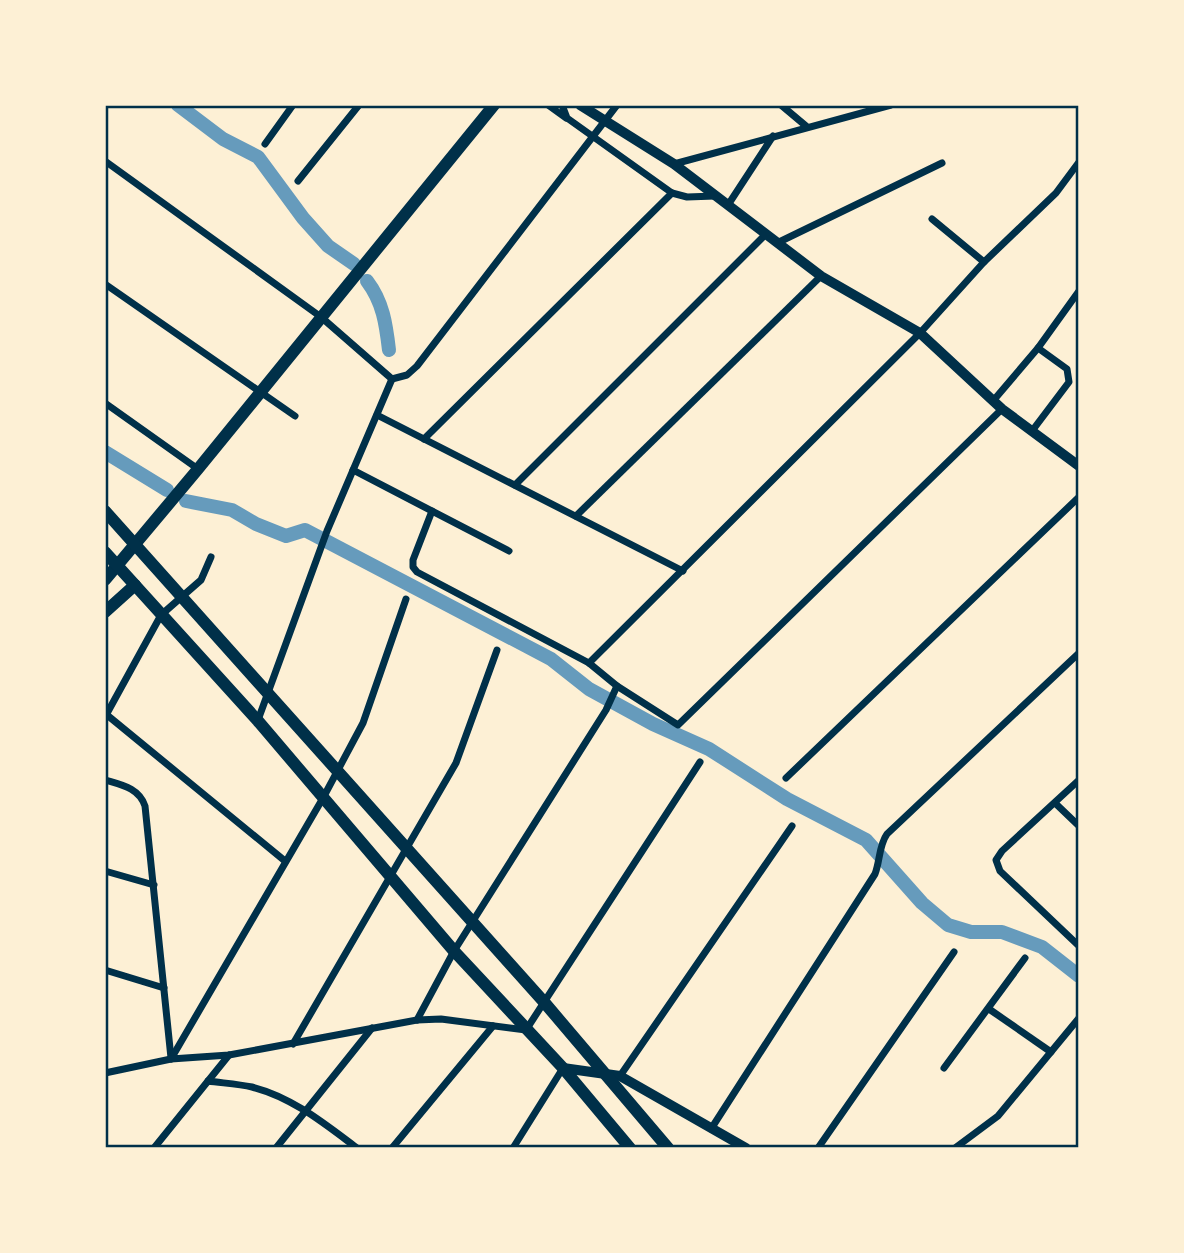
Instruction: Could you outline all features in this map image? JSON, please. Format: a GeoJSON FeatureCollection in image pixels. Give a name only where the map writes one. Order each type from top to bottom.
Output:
{"type":"FeatureCollection","features":[{"type":"Feature","properties":{"kind":"main road"},"geometry":{"type":"LineString","coordinates":[[105,580],[494,105]]}},
{"type":"Feature","properties":{"kind":"main road"},"geometry":{"type":"LineString","coordinates":[[105,511],[544,1002],[668,1148]]}},
{"type":"Feature","properties":{"kind":"main road"},"geometry":{"type":"LineString","coordinates":[[105,552],[258,721],[454,951],[563,1068],[630,1148]]}},
{"type":"Feature","properties":{"kind":"main road"},"geometry":{"type":"LineString","coordinates":[[105,612],[135,585]]}},
{"type":"Feature","properties":{"kind":"street"},"geometry":{"type":"LineString","coordinates":[[265,144],[293,105]]}},
{"type":"Feature","properties":{"kind":"street"},"geometry":{"type":"LineString","coordinates":[[298,181],[359,105]]}},
{"type":"Feature","properties":{"kind":"street"},"geometry":{"type":"LineString","coordinates":[[548,105],[672,193],[687,197],[716,196]]}},
{"type":"Feature","properties":{"kind":"street"},"geometry":{"type":"LineString","coordinates":[[562,105],[567,118]]}},
{"type":"Feature","properties":{"kind":"street"},"geometry":{"type":"LineString","coordinates":[[580,105],[674,164],[821,276],[920,333],[998,405],[1079,466]]}},
{"type":"Feature","properties":{"kind":"street"},"geometry":{"type":"LineString","coordinates":[[392,379],[407,375],[416,366],[617,105]]}},
{"type":"Feature","properties":{"kind":"street"},"geometry":{"type":"LineString","coordinates":[[781,105],[806,126]]}},
{"type":"Feature","properties":{"kind":"street"},"geometry":{"type":"LineString","coordinates":[[674,164],[864,108],[891,105]]}},
{"type":"Feature","properties":{"kind":"street"},"geometry":{"type":"LineString","coordinates":[[728,205],[773,136]]}},
{"type":"Feature","properties":{"kind":"street"},"geometry":{"type":"LineString","coordinates":[[105,161],[321,317],[392,379]]}},
{"type":"Feature","properties":{"kind":"street"},"geometry":{"type":"LineString","coordinates":[[589,663],[920,333],[984,262],[1056,193],[1079,162]]}},
{"type":"Feature","properties":{"kind":"street"},"geometry":{"type":"LineString","coordinates":[[777,243],[942,163]]}},
{"type":"Feature","properties":{"kind":"street"},"geometry":{"type":"LineString","coordinates":[[424,439],[672,193]]}},
{"type":"Feature","properties":{"kind":"street"},"geometry":{"type":"LineString","coordinates":[[932,219],[984,262]]}},
{"type":"Feature","properties":{"kind":"street"},"geometry":{"type":"LineString","coordinates":[[515,485],[765,235]]}},
{"type":"Feature","properties":{"kind":"street"},"geometry":{"type":"LineString","coordinates":[[576,516],[821,276]]}},
{"type":"Feature","properties":{"kind":"street"},"geometry":{"type":"LineString","coordinates":[[105,284],[295,416]]}},
{"type":"Feature","properties":{"kind":"street"},"geometry":{"type":"LineString","coordinates":[[432,511],[413,560],[413,567],[417,572],[589,663],[616,690],[678,725],[998,405],[1079,291]]}},
{"type":"Feature","properties":{"kind":"street"},"geometry":{"type":"LineString","coordinates":[[1032,431],[1069,382],[1070,375],[1067,369],[1038,348]]}},
{"type":"Feature","properties":{"kind":"street"},"geometry":{"type":"LineString","coordinates":[[258,721],[327,531],[392,379]]}},
{"type":"Feature","properties":{"kind":"street"},"geometry":{"type":"LineString","coordinates":[[105,403],[198,469]]}},
{"type":"Feature","properties":{"kind":"street"},"geometry":{"type":"LineString","coordinates":[[377,415],[683,571]]}},
{"type":"Feature","properties":{"kind":"street"},"geometry":{"type":"LineString","coordinates":[[353,470],[509,551]]}},
{"type":"Feature","properties":{"kind":"street"},"geometry":{"type":"LineString","coordinates":[[786,778],[1079,497]]}},
{"type":"Feature","properties":{"kind":"street"},"geometry":{"type":"LineString","coordinates":[[211,557],[201,580],[161,615],[106,717],[285,860]]}},
{"type":"Feature","properties":{"kind":"street"},"geometry":{"type":"LineString","coordinates":[[171,1059],[338,771],[367,713],[406,599]]}},
{"type":"Feature","properties":{"kind":"street"},"geometry":{"type":"LineString","coordinates":[[293,1044],[456,763],[497,650]]}},
{"type":"Feature","properties":{"kind":"street"},"geometry":{"type":"LineString","coordinates":[[711,1129],[874,874],[879,863],[882,841],[1079,653]]}},
{"type":"Feature","properties":{"kind":"street"},"geometry":{"type":"LineString","coordinates":[[417,1020],[454,951],[616,690]]}},
{"type":"Feature","properties":{"kind":"street"},"geometry":{"type":"LineString","coordinates":[[105,1073],[171,1059],[229,1055],[417,1020],[441,1019],[526,1030],[700,762]]}},
{"type":"Feature","properties":{"kind":"street"},"geometry":{"type":"LineString","coordinates":[[105,780],[134,790],[142,797],[154,885],[171,1059]]}},
{"type":"Feature","properties":{"kind":"street"},"geometry":{"type":"LineString","coordinates":[[1079,780],[1002,851],[996,860],[1000,871],[1079,946]]}},
{"type":"Feature","properties":{"kind":"street"},"geometry":{"type":"LineString","coordinates":[[1055,803],[1079,826]]}},
{"type":"Feature","properties":{"kind":"street"},"geometry":{"type":"LineString","coordinates":[[620,1076],[792,826]]}},
{"type":"Feature","properties":{"kind":"street"},"geometry":{"type":"LineString","coordinates":[[105,871],[154,885]]}},
{"type":"Feature","properties":{"kind":"street"},"geometry":{"type":"LineString","coordinates":[[818,1148],[954,952]]}},
{"type":"Feature","properties":{"kind":"street"},"geometry":{"type":"LineString","coordinates":[[944,1068],[1025,958]]}},
{"type":"Feature","properties":{"kind":"street"},"geometry":{"type":"LineString","coordinates":[[105,970],[164,988]]}},
{"type":"Feature","properties":{"kind":"street"},"geometry":{"type":"LineString","coordinates":[[989,1009],[1051,1052]]}},
{"type":"Feature","properties":{"kind":"street"},"geometry":{"type":"LineString","coordinates":[[955,1148],[998,1116],[1079,1018]]}},
{"type":"Feature","properties":{"kind":"street"},"geometry":{"type":"LineString","coordinates":[[392,1148],[493,1026]]}},
{"type":"Feature","properties":{"kind":"street"},"geometry":{"type":"LineString","coordinates":[[276,1148],[373,1027]]}},
{"type":"Feature","properties":{"kind":"street"},"geometry":{"type":"LineString","coordinates":[[154,1148],[229,1055]]}},
{"type":"Feature","properties":{"kind":"street"},"geometry":{"type":"LineString","coordinates":[[513,1148],[563,1068],[620,1076],[746,1148]]}},
{"type":"Feature","properties":{"kind":"street"},"geometry":{"type":"LineString","coordinates":[[208,1081],[252,1087],[281,1098],[306,1111],[357,1148]]}},
{"type":"Feature","properties":{"kind":"waterway"},"geometry":{"type":"LineString","coordinates":[[178,105],[223,139],[258,157],[303,218],[328,246],[354,264]]}},
{"type":"Feature","properties":{"kind":"waterway"},"geometry":{"type":"LineString","coordinates":[[367,281],[380,305],[389,350]]}},
{"type":"Feature","properties":{"kind":"waterway"},"geometry":{"type":"LineString","coordinates":[[105,452],[167,490]]}},
{"type":"Feature","properties":{"kind":"waterway"},"geometry":{"type":"LineString","coordinates":[[186,501],[232,510],[256,524],[286,536],[305,530],[551,659],[589,689],[653,724],[709,749],[787,799],[866,840],[922,903],[948,925],[971,932],[1002,932],[1042,947],[1079,976]]}}]}
